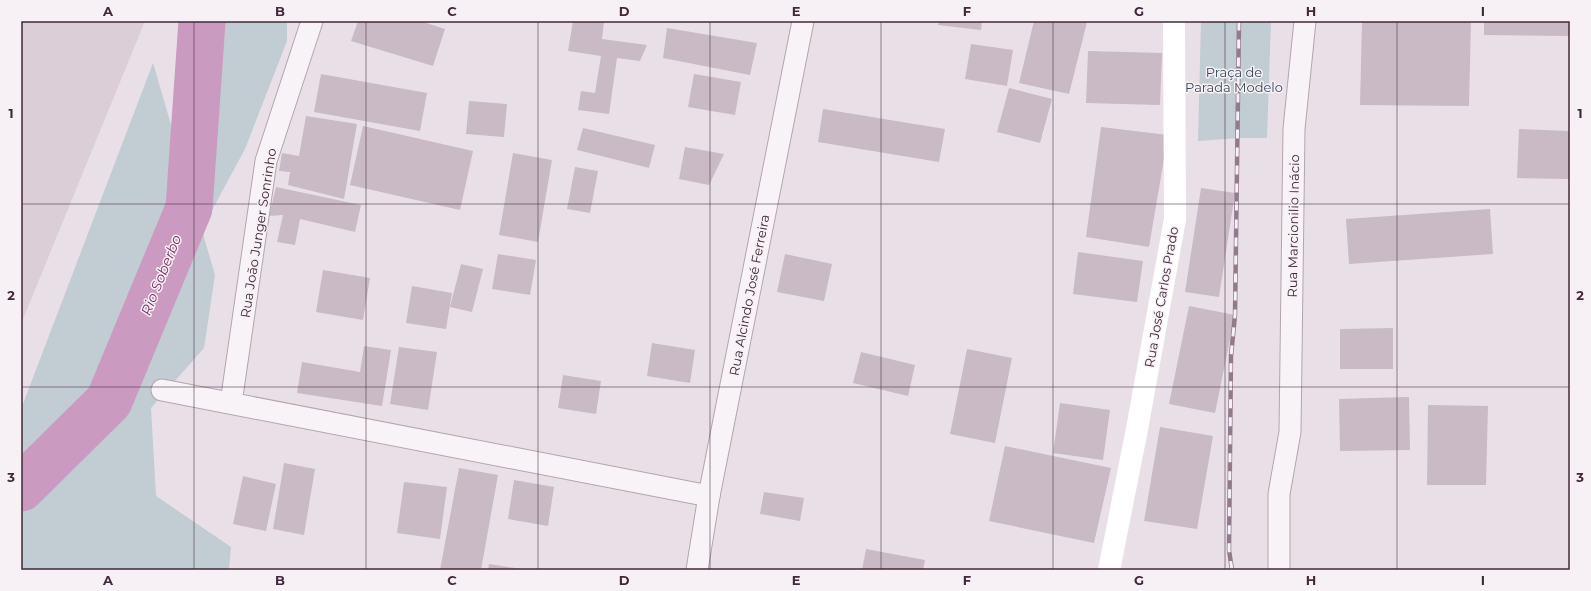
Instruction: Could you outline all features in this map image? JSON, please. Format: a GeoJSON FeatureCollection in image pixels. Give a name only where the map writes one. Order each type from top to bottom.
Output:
{"type":"FeatureCollection","features":[{"type":"Feature","properties":{"kind":"main road","name":"Rua José Carlos Prado"},"geometry":{"type":"LineString","coordinates":[[1109,570],[1137,429],[1175,219],[1174,21]]}},
{"type":"Feature","properties":{"kind":"street","name":"Rua João Junger Sonrinho"},"geometry":{"type":"LineString","coordinates":[[231,403],[266,161],[312,21]]}},
{"type":"Feature","properties":{"kind":"street","name":"Rua Alcindo José Ferreira"},"geometry":{"type":"LineString","coordinates":[[697,570],[709,496],[804,21]]}},
{"type":"Feature","properties":{"kind":"street","name":"Rua Marcionilio Inácio"},"geometry":{"type":"LineString","coordinates":[[1279,570],[1279,494],[1290,432],[1294,129],[1305,21]]}},
{"type":"Feature","properties":{"kind":"street"},"geometry":{"type":"LineString","coordinates":[[162,390],[709,496]]}},
{"type":"Feature","properties":{"kind":"shaded area"},"geometry":{"type":"Polygon","coordinates":[[[21,21],[145,21],[21,324],[21,21]]]}},
{"type":"Feature","properties":{"kind":"green space"},"geometry":{"type":"Polygon","coordinates":[[[225,21],[287,21],[287,41],[245,149],[204,225],[225,21]]]}},
{"type":"Feature","properties":{"kind":"green space","name":"Praça de Parada Modelo"},"geometry":{"type":"Polygon","coordinates":[[[1201,21],[1271,21],[1267,138],[1239,138],[1198,141],[1201,21]]]}},
{"type":"Feature","properties":{"kind":"green space"},"geometry":{"type":"Polygon","coordinates":[[[153,63],[215,275],[204,348],[151,408],[156,496],[231,547],[229,570],[21,570],[21,409],[153,63]]]}},
{"type":"Feature","properties":{"kind":"building"},"geometry":{"type":"Polygon","coordinates":[[[358,21],[420,21],[445,29],[433,66],[351,41],[358,21]]]}},
{"type":"Feature","properties":{"kind":"building"},"geometry":{"type":"Polygon","coordinates":[[[573,21],[604,21],[602,39],[647,45],[640,61],[617,58],[609,114],[578,110],[581,91],[595,93],[601,56],[568,51],[573,21]]]}},
{"type":"Feature","properties":{"kind":"building"},"geometry":{"type":"Polygon","coordinates":[[[939,21],[982,21],[981,30],[938,25],[939,21]]]}},
{"type":"Feature","properties":{"kind":"building"},"geometry":{"type":"Polygon","coordinates":[[[1034,21],[1087,22],[1069,94],[1019,83],[1034,21]]]}},
{"type":"Feature","properties":{"kind":"building"},"geometry":{"type":"Polygon","coordinates":[[[1362,21],[1471,21],[1469,106],[1360,105],[1362,21]]]}},
{"type":"Feature","properties":{"kind":"building"},"geometry":{"type":"Polygon","coordinates":[[[1484,21],[1570,21],[1570,36],[1484,35],[1484,21]]]}},
{"type":"Feature","properties":{"kind":"building"},"geometry":{"type":"Polygon","coordinates":[[[667,28],[757,43],[750,75],[663,58],[667,28]]]}},
{"type":"Feature","properties":{"kind":"building"},"geometry":{"type":"Polygon","coordinates":[[[971,44],[1013,50],[1007,86],[965,79],[971,44]]]}},
{"type":"Feature","properties":{"kind":"building"},"geometry":{"type":"Polygon","coordinates":[[[1088,51],[1162,53],[1160,105],[1086,103],[1088,51]]]}},
{"type":"Feature","properties":{"kind":"building"},"geometry":{"type":"Polygon","coordinates":[[[321,74],[427,93],[420,131],[314,112],[321,74]]]}},
{"type":"Feature","properties":{"kind":"building"},"geometry":{"type":"Polygon","coordinates":[[[694,74],[741,82],[735,115],[688,107],[694,74]]]}},
{"type":"Feature","properties":{"kind":"building"},"geometry":{"type":"Polygon","coordinates":[[[1009,88],[1052,99],[1040,143],[997,132],[1009,88]]]}},
{"type":"Feature","properties":{"kind":"building"},"geometry":{"type":"Polygon","coordinates":[[[469,101],[507,104],[504,137],[466,134],[469,101]]]}},
{"type":"Feature","properties":{"kind":"building"},"geometry":{"type":"Polygon","coordinates":[[[823,109],[945,129],[939,162],[818,142],[823,109]]]}},
{"type":"Feature","properties":{"kind":"building"},"geometry":{"type":"Polygon","coordinates":[[[306,116],[357,124],[344,199],[288,185],[290,172],[279,171],[282,153],[299,156],[306,116]]]}},
{"type":"Feature","properties":{"kind":"building"},"geometry":{"type":"Polygon","coordinates":[[[363,126],[473,151],[460,210],[350,185],[363,126]]]}},
{"type":"Feature","properties":{"kind":"building"},"geometry":{"type":"Polygon","coordinates":[[[1101,127],[1168,135],[1149,247],[1086,237],[1101,127]]]}},
{"type":"Feature","properties":{"kind":"building"},"geometry":{"type":"Polygon","coordinates":[[[583,128],[655,145],[649,168],[577,150],[583,128]]]}},
{"type":"Feature","properties":{"kind":"building"},"geometry":{"type":"Polygon","coordinates":[[[1519,129],[1570,131],[1570,179],[1517,178],[1519,129]]]}},
{"type":"Feature","properties":{"kind":"building"},"geometry":{"type":"Polygon","coordinates":[[[685,147],[724,154],[709,185],[679,179],[685,147]]]}},
{"type":"Feature","properties":{"kind":"building"},"geometry":{"type":"Polygon","coordinates":[[[513,153],[552,160],[538,242],[499,235],[513,153]]]}},
{"type":"Feature","properties":{"kind":"building"},"geometry":{"type":"Polygon","coordinates":[[[575,167],[598,171],[590,213],[567,209],[575,167]]]}},
{"type":"Feature","properties":{"kind":"building"},"geometry":{"type":"Polygon","coordinates":[[[276,187],[361,205],[355,232],[300,219],[295,245],[277,242],[283,215],[269,216],[276,187]]]}},
{"type":"Feature","properties":{"kind":"building"},"geometry":{"type":"Polygon","coordinates":[[[1201,188],[1235,193],[1219,297],[1185,292],[1201,188]]]}},
{"type":"Feature","properties":{"kind":"building"},"geometry":{"type":"Polygon","coordinates":[[[1490,209],[1493,254],[1349,264],[1346,219],[1490,209]]]}},
{"type":"Feature","properties":{"kind":"building"},"geometry":{"type":"Polygon","coordinates":[[[1078,252],[1143,261],[1137,302],[1073,294],[1078,252]]]}},
{"type":"Feature","properties":{"kind":"building"},"geometry":{"type":"Polygon","coordinates":[[[498,254],[536,260],[530,295],[492,289],[498,254]]]}},
{"type":"Feature","properties":{"kind":"building"},"geometry":{"type":"Polygon","coordinates":[[[785,254],[832,264],[824,301],[777,292],[785,254]]]}},
{"type":"Feature","properties":{"kind":"building"},"geometry":{"type":"Polygon","coordinates":[[[461,264],[483,269],[472,312],[450,307],[461,264]]]}},
{"type":"Feature","properties":{"kind":"building"},"geometry":{"type":"Polygon","coordinates":[[[323,270],[370,278],[363,320],[316,312],[323,270]]]}},
{"type":"Feature","properties":{"kind":"building"},"geometry":{"type":"Polygon","coordinates":[[[412,286],[452,293],[446,329],[406,323],[412,286]]]}},
{"type":"Feature","properties":{"kind":"building"},"geometry":{"type":"Polygon","coordinates":[[[1189,306],[1235,315],[1215,413],[1169,404],[1189,306]]]}},
{"type":"Feature","properties":{"kind":"building"},"geometry":{"type":"Polygon","coordinates":[[[1393,328],[1393,369],[1340,369],[1340,329],[1393,328]]]}},
{"type":"Feature","properties":{"kind":"building"},"geometry":{"type":"Polygon","coordinates":[[[652,343],[695,350],[690,383],[647,376],[652,343]]]}},
{"type":"Feature","properties":{"kind":"building"},"geometry":{"type":"Polygon","coordinates":[[[364,346],[391,350],[382,406],[297,393],[302,362],[360,372],[364,346]]]}},
{"type":"Feature","properties":{"kind":"building"},"geometry":{"type":"Polygon","coordinates":[[[399,347],[437,352],[428,410],[390,404],[399,347]]]}},
{"type":"Feature","properties":{"kind":"building"},"geometry":{"type":"Polygon","coordinates":[[[967,349],[1012,358],[995,443],[950,434],[967,349]]]}},
{"type":"Feature","properties":{"kind":"building"},"geometry":{"type":"Polygon","coordinates":[[[861,352],[915,365],[908,396],[853,383],[861,352]]]}},
{"type":"Feature","properties":{"kind":"building"},"geometry":{"type":"Polygon","coordinates":[[[563,375],[601,381],[596,414],[558,408],[563,375]]]}},
{"type":"Feature","properties":{"kind":"building"},"geometry":{"type":"Polygon","coordinates":[[[1409,397],[1410,450],[1340,451],[1339,399],[1409,397]]]}},
{"type":"Feature","properties":{"kind":"building"},"geometry":{"type":"Polygon","coordinates":[[[1060,403],[1110,410],[1103,460],[1053,453],[1060,403]]]}},
{"type":"Feature","properties":{"kind":"building"},"geometry":{"type":"Polygon","coordinates":[[[1428,405],[1488,406],[1486,485],[1427,485],[1428,405]]]}},
{"type":"Feature","properties":{"kind":"building"},"geometry":{"type":"Polygon","coordinates":[[[1160,427],[1213,436],[1197,529],[1144,521],[1160,427]]]}},
{"type":"Feature","properties":{"kind":"building"},"geometry":{"type":"Polygon","coordinates":[[[1005,446],[1111,468],[1094,543],[989,521],[1005,446]]]}},
{"type":"Feature","properties":{"kind":"building"},"geometry":{"type":"Polygon","coordinates":[[[284,463],[315,469],[304,535],[273,529],[284,463]]]}},
{"type":"Feature","properties":{"kind":"building"},"geometry":{"type":"Polygon","coordinates":[[[459,468],[498,475],[481,570],[440,570],[459,468]]]}},
{"type":"Feature","properties":{"kind":"building"},"geometry":{"type":"Polygon","coordinates":[[[243,476],[276,484],[266,531],[233,524],[243,476]]]}},
{"type":"Feature","properties":{"kind":"building"},"geometry":{"type":"Polygon","coordinates":[[[514,480],[554,487],[548,526],[508,519],[514,480]]]}},
{"type":"Feature","properties":{"kind":"building"},"geometry":{"type":"Polygon","coordinates":[[[404,482],[447,487],[440,539],[397,533],[404,482]]]}},
{"type":"Feature","properties":{"kind":"building"},"geometry":{"type":"Polygon","coordinates":[[[764,492],[804,498],[800,521],[760,514],[764,492]]]}},
{"type":"Feature","properties":{"kind":"building"},"geometry":{"type":"Polygon","coordinates":[[[866,549],[925,560],[923,570],[862,570],[866,549]]]}},
{"type":"Feature","properties":{"kind":"building"},"geometry":{"type":"Polygon","coordinates":[[[489,564],[522,569],[488,570],[489,564]]]}},
{"type":"Feature","properties":{"kind":"waterway","name":"Rio Soberbo"},"geometry":{"type":"LineString","coordinates":[[21,488],[109,401],[189,208],[202,21]]}},
{"type":"Feature","properties":{"kind":"railway"},"geometry":{"type":"LineString","coordinates":[[1232,570],[1229,550],[1231,356],[1235,315],[1239,21]]}}]}
